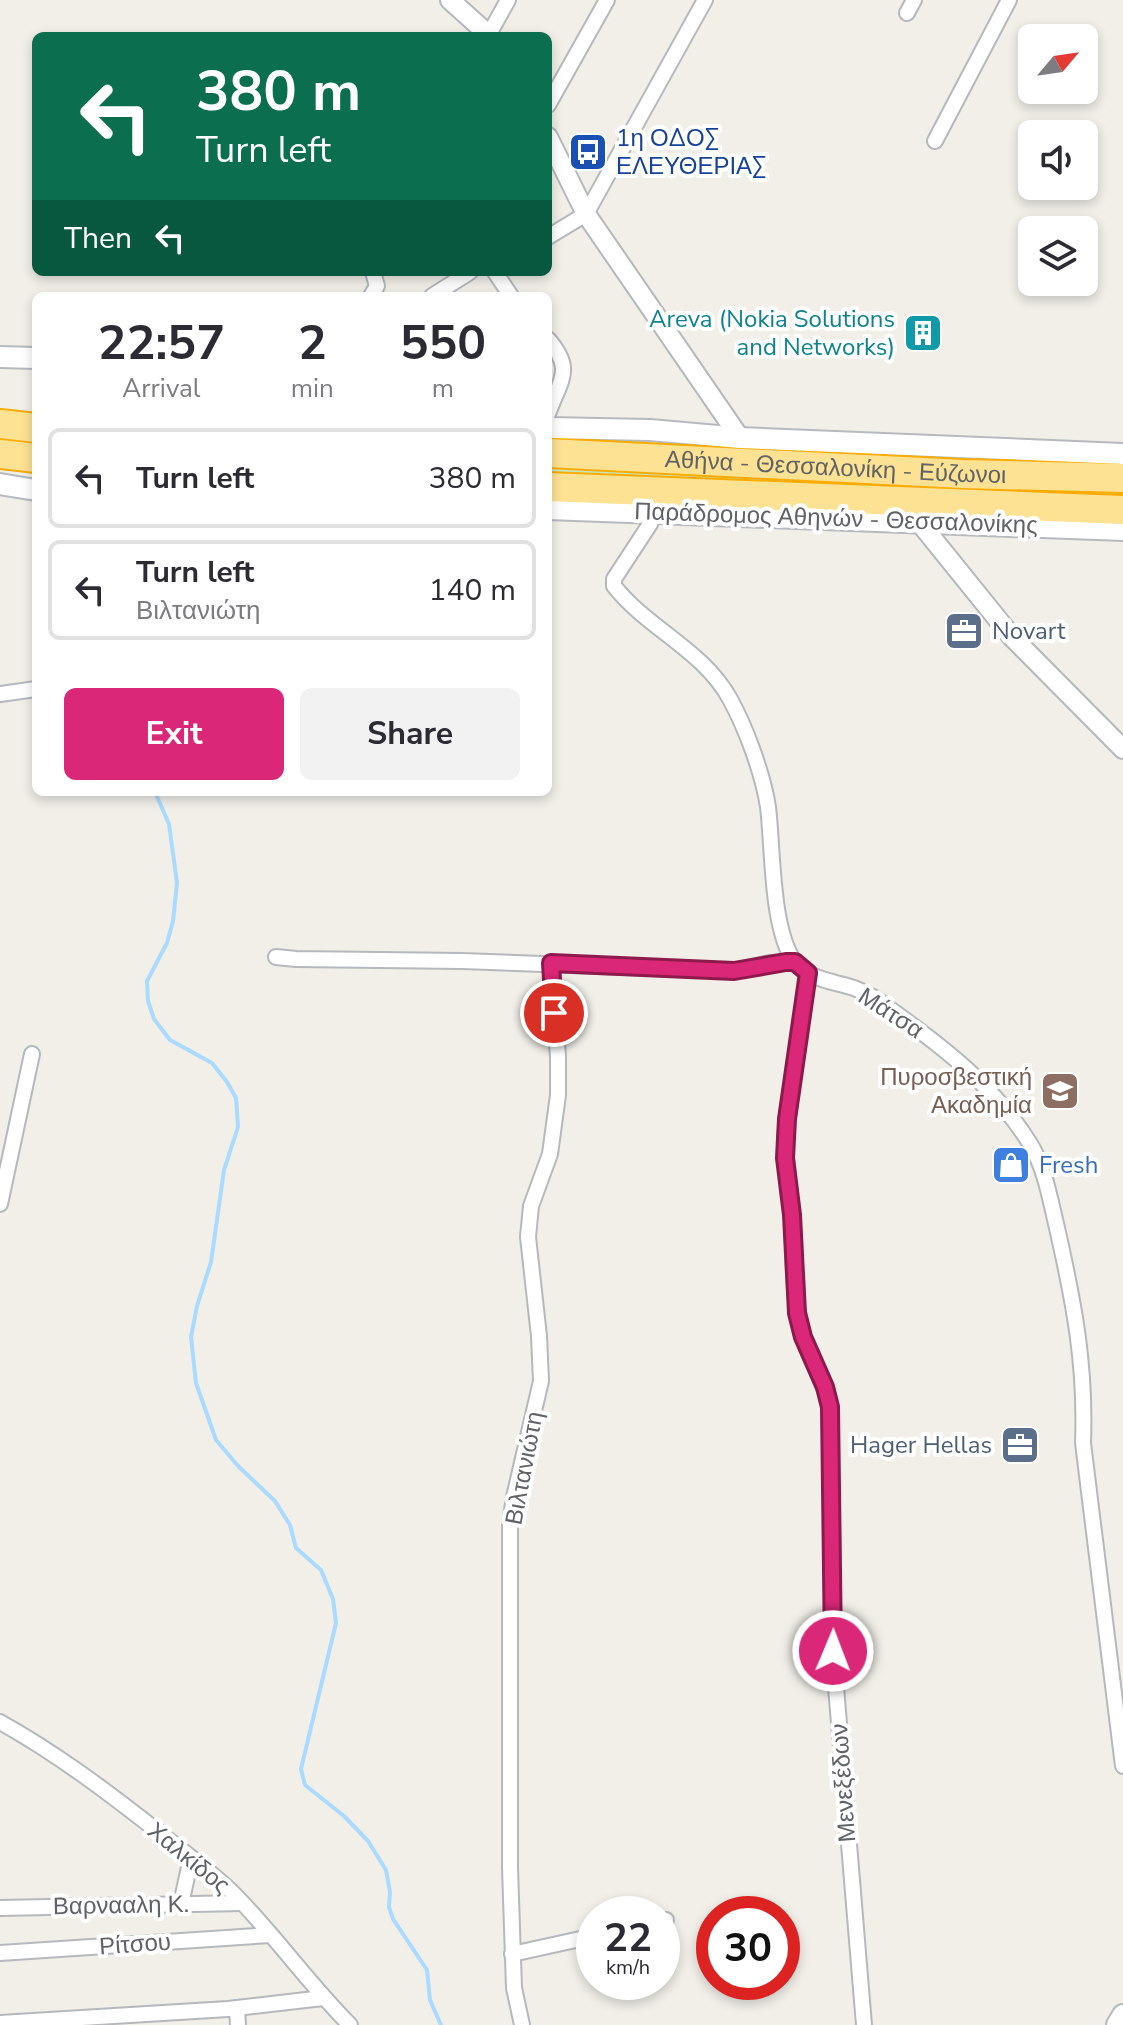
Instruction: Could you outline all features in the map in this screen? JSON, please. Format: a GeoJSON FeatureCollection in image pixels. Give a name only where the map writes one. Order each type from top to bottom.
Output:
{"type":"FeatureCollection","features":[{"type":"Feature","properties":{"kind":"highway"},"geometry":{"type":"LineString","coordinates":[[0,424],[32,428]]}},
{"type":"Feature","properties":{"kind":"highway","name":"Αθήνα - Θεσσαλονίκη - Εύζωνοι"},"geometry":{"type":"LineString","coordinates":[[552,453],[963,474],[1123,478]]}},
{"type":"Feature","properties":{"kind":"highway"},"geometry":{"type":"LineString","coordinates":[[0,454],[32,458]]}},
{"type":"Feature","properties":{"kind":"highway"},"geometry":{"type":"LineString","coordinates":[[0,466],[32,468]]}},
{"type":"Feature","properties":{"kind":"highway","name":"Αθήνα - Θεσσαλονίκη - Εύζωνοι"},"geometry":{"type":"LineString","coordinates":[[552,487],[1123,510]]}},
{"type":"Feature","properties":{"kind":"main road"},"geometry":{"type":"LineString","coordinates":[[0,357],[32,358]]}},
{"type":"Feature","properties":{"kind":"main road"},"geometry":{"type":"LineString","coordinates":[[552,428],[650,430],[740,438],[1123,454]]}},
{"type":"Feature","properties":{"kind":"main road"},"geometry":{"type":"LineString","coordinates":[[0,484],[32,489]]}},
{"type":"Feature","properties":{"kind":"main road","name":"Παράδρομος Αθηνών - Θεσσαλονίκης"},"geometry":{"type":"LineString","coordinates":[[552,509],[1123,530]]}},
{"type":"Feature","properties":{"kind":"main road"},"geometry":{"type":"LineString","coordinates":[[1117,2025],[1123,2015]]}},
{"type":"Feature","properties":{"kind":"street"},"geometry":{"type":"LineString","coordinates":[[450,0],[485,32]]}},
{"type":"Feature","properties":{"kind":"street"},"geometry":{"type":"LineString","coordinates":[[491,32],[508,0]]}},
{"type":"Feature","properties":{"kind":"street"},"geometry":{"type":"LineString","coordinates":[[552,98],[607,0]]}},
{"type":"Feature","properties":{"kind":"street"},"geometry":{"type":"LineString","coordinates":[[552,235],[586,214],[705,0]]}},
{"type":"Feature","properties":{"kind":"street"},"geometry":{"type":"LineString","coordinates":[[935,141],[1009,0]]}},
{"type":"Feature","properties":{"kind":"street"},"geometry":{"type":"LineString","coordinates":[[552,145],[586,214],[740,438]]}},
{"type":"Feature","properties":{"kind":"street"},"geometry":{"type":"LineString","coordinates":[[438,292],[464,276]]}},
{"type":"Feature","properties":{"kind":"street"},"geometry":{"type":"LineString","coordinates":[[552,344],[559,352],[565,369],[552,403]]}},
{"type":"Feature","properties":{"kind":"street","name":"Μάτσα"},"geometry":{"type":"LineString","coordinates":[[654,511],[650,524],[614,579],[614,586],[685,650],[704,662],[730,699],[763,785],[781,925],[795,962],[808,973],[876,999],[963,1064],[1003,1105],[1036,1154],[1060,1240],[1079,1336],[1085,1393],[1083,1443],[1123,1766]]}},
{"type":"Feature","properties":{"kind":"street"},"geometry":{"type":"LineString","coordinates":[[920,523],[1012,637],[1123,749]]}},
{"type":"Feature","properties":{"kind":"street"},"geometry":{"type":"LineString","coordinates":[[0,694],[32,690]]}},
{"type":"Feature","properties":{"kind":"street"},"geometry":{"type":"LineString","coordinates":[[276,957],[551,963],[734,971],[770,963],[795,962]]}},
{"type":"Feature","properties":{"kind":"street","name":"Βιλτανιώτη"},"geometry":{"type":"LineString","coordinates":[[522,2025],[514,1988],[512,1954],[510,1523],[541,1381],[528,1237],[531,1206],[550,1154],[558,1095],[551,963]]}},
{"type":"Feature","properties":{"kind":"street","name":"Μενεξέδων"},"geometry":{"type":"LineString","coordinates":[[808,973],[786,1128],[785,1158],[792,1215],[797,1313],[830,1407],[833,1651],[864,2025]]}},
{"type":"Feature","properties":{"kind":"street"},"geometry":{"type":"LineString","coordinates":[[0,1204],[32,1054]]}},
{"type":"Feature","properties":{"kind":"street","name":"Χαλκίδος"},"geometry":{"type":"LineString","coordinates":[[0,1722],[96,1784],[191,1858],[242,1903],[350,2025]]}},
{"type":"Feature","properties":{"kind":"street"},"geometry":{"type":"LineString","coordinates":[[181,1904],[191,1858]]}},
{"type":"Feature","properties":{"kind":"street","name":"Βαρνααλη Κ."},"geometry":{"type":"LineString","coordinates":[[0,1908],[242,1903]]}},
{"type":"Feature","properties":{"kind":"street","name":"Ρίτσου"},"geometry":{"type":"LineString","coordinates":[[0,1953],[270,1935]]}},
{"type":"Feature","properties":{"kind":"street"},"geometry":{"type":"LineString","coordinates":[[512,1954],[576,1940]]}},
{"type":"Feature","properties":{"kind":"street"},"geometry":{"type":"LineString","coordinates":[[0,2023],[148,2019],[323,1998]]}},
{"type":"Feature","properties":{"kind":"street"},"geometry":{"type":"LineString","coordinates":[[237,2008],[238,2025]]}},
{"type":"Feature","properties":{"kind":"green space"},"geometry":{"type":"Polygon","coordinates":[[[552,469],[1123,492],[1123,498],[552,475],[552,469]]]}},
{"type":"Feature","properties":{"kind":"waterway"},"geometry":{"type":"LineString","coordinates":[[157,796],[169,824],[177,883],[167,943],[147,981],[148,1001],[154,1019],[170,1040],[212,1063],[227,1082],[236,1098],[238,1127],[224,1170],[211,1262],[191,1337],[196,1383],[216,1440],[275,1501],[290,1525],[296,1548],[321,1570],[333,1599],[336,1623],[301,1769],[305,1785],[344,1816],[368,1841],[386,1870],[393,1919],[427,1970],[430,2000],[441,2025]]}},
{"type":"Feature","properties":{"kind":"place","name":"1η ΟΔΟΣ ΕΛΕΥΘΕΡΙΑΣ"},"geometry":{"type":"Point","coordinates":[588,152]}},
{"type":"Feature","properties":{"kind":"place","name":"Areva (Nokia Solutions and Networks)"},"geometry":{"type":"Point","coordinates":[923,333]}},
{"type":"Feature","properties":{"kind":"place","name":"Novart"},"geometry":{"type":"Point","coordinates":[964,631]}},
{"type":"Feature","properties":{"kind":"place","name":"Πυροσβεστική Ακαδημία"},"geometry":{"type":"Point","coordinates":[1060,1091]}},
{"type":"Feature","properties":{"kind":"place","name":"Fresh"},"geometry":{"type":"Point","coordinates":[1011,1165]}},
{"type":"Feature","properties":{"kind":"place","name":"Hager Hellas"},"geometry":{"type":"Point","coordinates":[1020,1445]}},
{"type":"Feature","properties":{"kind":"route"},"geometry":{"type":"LineString","coordinates":[[554,1013],[551,963],[734,971],[770,963],[795,962],[808,973],[787,1119],[785,1158],[792,1215],[797,1313],[830,1407],[833,1651]]}}]}
